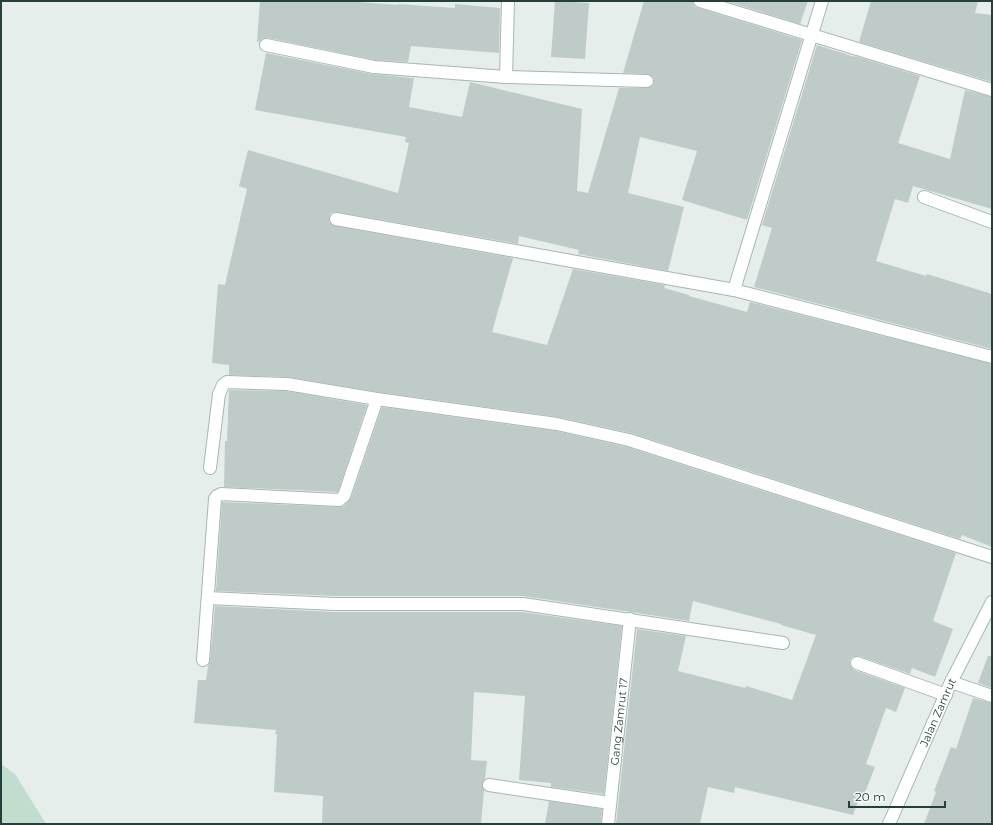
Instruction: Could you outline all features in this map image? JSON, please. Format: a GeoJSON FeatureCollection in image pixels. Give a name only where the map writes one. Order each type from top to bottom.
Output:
{"type":"FeatureCollection","features":[{"type":"Feature","properties":{"kind":"street"},"geometry":{"type":"LineString","coordinates":[[506,77],[508,1]]}},
{"type":"Feature","properties":{"kind":"street"},"geometry":{"type":"LineString","coordinates":[[700,1],[992,90]]}},
{"type":"Feature","properties":{"kind":"street"},"geometry":{"type":"LineString","coordinates":[[734,290],[822,1]]}},
{"type":"Feature","properties":{"kind":"street"},"geometry":{"type":"LineString","coordinates":[[266,46],[374,67],[506,77],[647,81]]}},
{"type":"Feature","properties":{"kind":"street"},"geometry":{"type":"LineString","coordinates":[[924,197],[992,222]]}},
{"type":"Feature","properties":{"kind":"street"},"geometry":{"type":"LineString","coordinates":[[336,219],[734,290],[992,357]]}},
{"type":"Feature","properties":{"kind":"street"},"geometry":{"type":"LineString","coordinates":[[210,468],[219,394],[223,385],[227,382],[287,384],[377,399],[557,424],[629,440],[992,557]]}},
{"type":"Feature","properties":{"kind":"street"},"geometry":{"type":"LineString","coordinates":[[203,660],[215,499],[217,496],[221,494],[339,500],[344,496],[377,399]]}},
{"type":"Feature","properties":{"kind":"street"},"geometry":{"type":"LineString","coordinates":[[208,598],[335,604],[523,604],[783,643]]}},
{"type":"Feature","properties":{"kind":"street","name":"Jalan Zamrut"},"geometry":{"type":"LineString","coordinates":[[889,824],[952,682],[992,602]]}},
{"type":"Feature","properties":{"kind":"street","name":"Gang Zamrut 17"},"geometry":{"type":"LineString","coordinates":[[608,824],[630,619]]}},
{"type":"Feature","properties":{"kind":"street"},"geometry":{"type":"LineString","coordinates":[[857,663],[946,695]]}},
{"type":"Feature","properties":{"kind":"street"},"geometry":{"type":"LineString","coordinates":[[952,682],[992,696]]}},
{"type":"Feature","properties":{"kind":"street"},"geometry":{"type":"LineString","coordinates":[[489,785],[610,803]]}},
{"type":"Feature","properties":{"kind":"green space"},"geometry":{"type":"Polygon","coordinates":[[[1,764],[15,774],[46,824],[1,824],[1,764]]]}},
{"type":"Feature","properties":{"kind":"building"},"geometry":{"type":"Polygon","coordinates":[[[260,1],[345,1],[455,8],[455,4],[500,8],[499,53],[411,46],[408,62],[375,60],[268,38],[263,38],[257,42],[260,1]]]}},
{"type":"Feature","properties":{"kind":"building"},"geometry":{"type":"Polygon","coordinates":[[[555,1],[589,3],[585,59],[551,57],[555,1]]]}},
{"type":"Feature","properties":{"kind":"building"},"geometry":{"type":"Polygon","coordinates":[[[644,1],[693,1],[694,6],[698,8],[802,40],[747,220],[682,200],[697,151],[640,137],[628,193],[684,207],[668,271],[578,254],[579,250],[519,236],[518,244],[337,212],[330,214],[329,222],[335,226],[513,258],[492,332],[547,345],[573,269],[665,285],[664,288],[747,312],[750,302],[992,364],[992,547],[962,535],[960,539],[631,433],[558,417],[378,392],[288,377],[229,375],[229,365],[212,363],[218,284],[225,285],[247,189],[239,186],[248,150],[398,193],[409,143],[405,142],[406,137],[255,110],[266,53],[372,74],[414,78],[409,107],[462,117],[470,82],[582,109],[577,191],[588,193],[619,88],[647,88],[653,85],[654,82],[653,77],[648,74],[623,73],[644,1]]]}},
{"type":"Feature","properties":{"kind":"building"},"geometry":{"type":"Polygon","coordinates":[[[726,1],[808,1],[800,24],[726,1]]]}},
{"type":"Feature","properties":{"kind":"building"},"geometry":{"type":"Polygon","coordinates":[[[871,1],[978,1],[975,13],[992,15],[992,82],[859,42],[871,1]]]}},
{"type":"Feature","properties":{"kind":"building"},"geometry":{"type":"Polygon","coordinates":[[[817,45],[920,76],[898,143],[950,159],[965,90],[992,97],[992,209],[913,186],[908,203],[895,199],[876,261],[926,276],[927,274],[992,294],[992,349],[754,287],[772,228],[762,225],[817,45]]]}},
{"type":"Feature","properties":{"kind":"building"},"geometry":{"type":"Polygon","coordinates":[[[229,390],[286,391],[367,405],[338,492],[224,487],[225,441],[227,441],[229,390]]]}},
{"type":"Feature","properties":{"kind":"building"},"geometry":{"type":"Polygon","coordinates":[[[382,407],[556,431],[627,447],[956,553],[933,621],[953,629],[935,677],[912,668],[910,674],[859,656],[852,657],[850,660],[850,665],[854,670],[905,688],[896,712],[886,708],[866,764],[875,767],[864,795],[861,793],[853,815],[735,787],[734,793],[708,787],[700,824],[616,824],[637,629],[686,636],[678,671],[745,688],[746,686],[792,700],[816,635],[781,624],[693,601],[689,621],[523,596],[335,596],[216,591],[222,502],[344,506],[351,498],[382,407]]]}},
{"type":"Feature","properties":{"kind":"building"},"geometry":{"type":"Polygon","coordinates":[[[215,606],[335,612],[522,612],[622,626],[604,794],[551,787],[551,783],[519,780],[525,696],[474,692],[471,760],[487,761],[485,779],[482,784],[484,791],[481,824],[322,824],[323,796],[274,792],[276,730],[194,723],[198,680],[206,680],[210,661],[215,606]]]}},
{"type":"Feature","properties":{"kind":"building"},"geometry":{"type":"Polygon","coordinates":[[[988,656],[992,656],[992,688],[978,683],[988,656]]]}},
{"type":"Feature","properties":{"kind":"building"},"geometry":{"type":"Polygon","coordinates":[[[973,698],[992,703],[992,824],[924,824],[936,792],[934,791],[951,747],[956,749],[973,698]]]}},
{"type":"Feature","properties":{"kind":"building"},"geometry":{"type":"Polygon","coordinates":[[[549,801],[602,809],[601,824],[545,824],[549,801]]]}}]}
